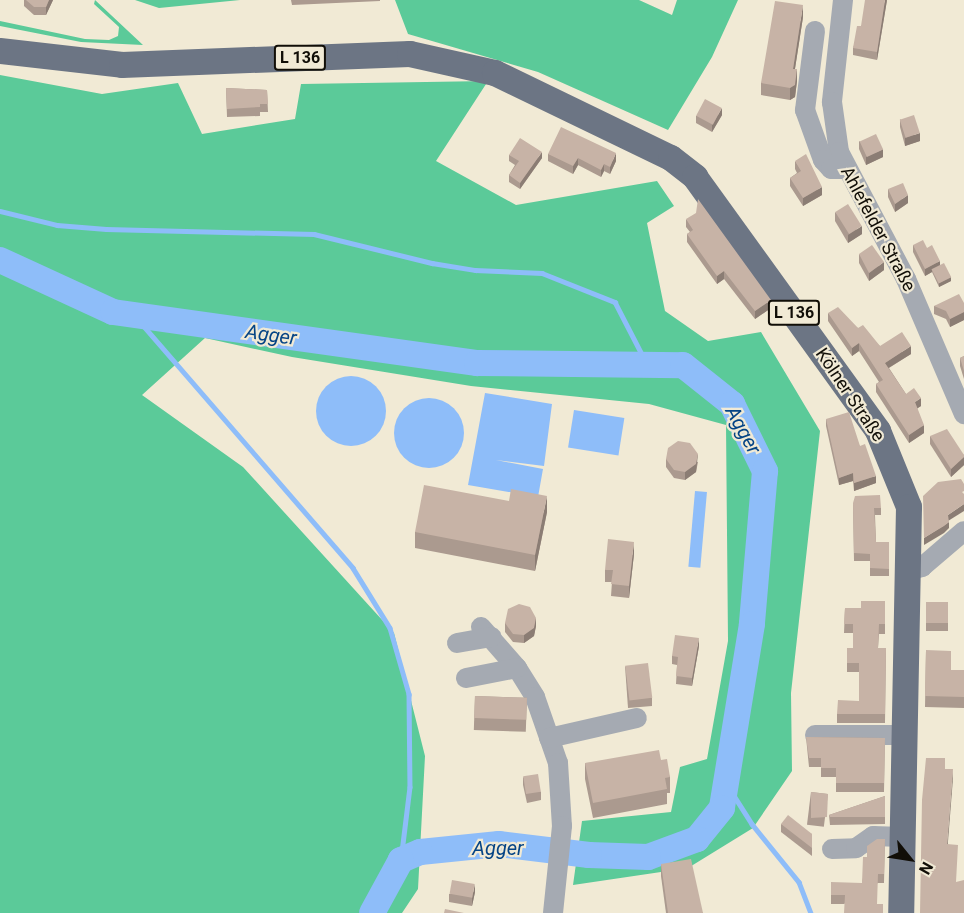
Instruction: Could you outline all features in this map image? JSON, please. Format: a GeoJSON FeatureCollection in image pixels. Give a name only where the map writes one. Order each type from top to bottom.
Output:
{"type":"FeatureCollection","features":[{"type":"Feature","properties":{"kind":"main road","name":"Kölner Straße"},"geometry":{"type":"LineString","coordinates":[[0,51],[122,65],[411,54],[495,73],[671,158],[695,177],[871,421],[887,450],[909,507],[901,913]]}},
{"type":"Feature","properties":{"kind":"street","name":"Ahlefelder Straße"},"geometry":{"type":"LineString","coordinates":[[843,0],[832,102],[835,136],[845,169],[906,279],[964,414]]}},
{"type":"Feature","properties":{"kind":"street"},"geometry":{"type":"LineString","coordinates":[[815,32],[805,110],[823,160],[831,169],[845,169]]}},
{"type":"Feature","properties":{"kind":"street"},"geometry":{"type":"LineString","coordinates":[[908,571],[922,567],[964,531]]}},
{"type":"Feature","properties":{"kind":"street"},"geometry":{"type":"LineString","coordinates":[[457,643],[486,632],[517,668],[535,697],[561,781],[562,826],[553,913]]}},
{"type":"Feature","properties":{"kind":"street"},"geometry":{"type":"LineString","coordinates":[[466,678],[517,668]]}},
{"type":"Feature","properties":{"kind":"street"},"geometry":{"type":"LineString","coordinates":[[549,738],[637,718]]}},
{"type":"Feature","properties":{"kind":"street"},"geometry":{"type":"LineString","coordinates":[[815,735],[905,735]]}},
{"type":"Feature","properties":{"kind":"street"},"geometry":{"type":"LineString","coordinates":[[832,849],[856,848],[873,836],[902,837]]}},
{"type":"Feature","properties":{"kind":"green space"},"geometry":{"type":"Polygon","coordinates":[[[95,0],[143,45],[81,42],[0,26],[0,21],[85,39],[109,40],[118,36],[119,27],[94,4],[95,0]]]}},
{"type":"Feature","properties":{"kind":"green space"},"geometry":{"type":"Polygon","coordinates":[[[135,0],[240,0],[159,8],[135,0]]]}},
{"type":"Feature","properties":{"kind":"green space"},"geometry":{"type":"Polygon","coordinates":[[[395,0],[639,0],[672,15],[677,0],[738,0],[712,57],[668,130],[538,72],[408,34],[395,0]]]}},
{"type":"Feature","properties":{"kind":"green space"},"geometry":{"type":"Polygon","coordinates":[[[0,75],[102,94],[178,83],[202,134],[295,119],[301,84],[488,81],[436,161],[516,205],[657,181],[674,206],[647,223],[665,311],[708,341],[761,332],[820,431],[791,693],[792,771],[753,828],[688,868],[573,885],[582,821],[671,812],[680,767],[707,759],[728,641],[726,425],[649,404],[471,386],[292,357],[205,338],[142,395],[243,467],[394,633],[425,756],[418,889],[402,913],[0,913],[0,75]]]}},
{"type":"Feature","properties":{"kind":"water"},"geometry":{"type":"Polygon","coordinates":[[[351,376],[364,379],[376,386],[383,398],[386,411],[383,424],[376,436],[364,443],[351,446],[338,443],[326,436],[319,424],[316,411],[319,398],[326,386],[338,379],[351,376]]]}},
{"type":"Feature","properties":{"kind":"water"},"geometry":{"type":"Polygon","coordinates":[[[485,393],[552,404],[544,466],[496,460],[543,469],[538,497],[468,485],[485,393]]]}},
{"type":"Feature","properties":{"kind":"water"},"geometry":{"type":"Polygon","coordinates":[[[429,398],[442,401],[454,408],[461,420],[464,433],[461,446],[454,458],[442,465],[429,468],[416,465],[404,458],[397,446],[394,433],[397,420],[404,408],[416,401],[429,398]]]}},
{"type":"Feature","properties":{"kind":"water"},"geometry":{"type":"Polygon","coordinates":[[[574,410],[624,418],[618,456],[568,448],[574,410]]]}},
{"type":"Feature","properties":{"kind":"water"},"geometry":{"type":"Polygon","coordinates":[[[695,491],[707,492],[700,568],[688,567],[695,491]]]}},
{"type":"Feature","properties":{"kind":"building"},"geometry":{"type":"Polygon","coordinates":[[[26,0],[49,0],[46,7],[34,7],[26,0]]]}},
{"type":"Feature","properties":{"kind":"building"},"geometry":{"type":"Polygon","coordinates":[[[865,0],[885,0],[877,52],[853,48],[857,26],[861,26],[865,0]]]}},
{"type":"Feature","properties":{"kind":"building"},"geometry":{"type":"Polygon","coordinates":[[[775,1],[803,5],[793,69],[797,69],[795,85],[790,88],[761,83],[775,1]]]}},
{"type":"Feature","properties":{"kind":"building"},"geometry":{"type":"Polygon","coordinates":[[[226,88],[267,90],[268,104],[260,104],[260,107],[227,109],[226,88]]]}},
{"type":"Feature","properties":{"kind":"building"},"geometry":{"type":"Polygon","coordinates":[[[705,99],[722,108],[713,125],[696,116],[705,99]]]}},
{"type":"Feature","properties":{"kind":"building"},"geometry":{"type":"Polygon","coordinates":[[[914,115],[920,133],[906,138],[900,120],[914,115]]]}},
{"type":"Feature","properties":{"kind":"building"},"geometry":{"type":"Polygon","coordinates":[[[561,127],[616,153],[610,167],[604,164],[601,170],[578,158],[573,166],[548,154],[561,127]]]}},
{"type":"Feature","properties":{"kind":"building"},"geometry":{"type":"Polygon","coordinates":[[[876,134],[883,149],[867,157],[860,142],[876,134]]]}},
{"type":"Feature","properties":{"kind":"building"},"geometry":{"type":"Polygon","coordinates":[[[520,138],[542,152],[520,183],[509,175],[519,161],[509,155],[520,138]]]}},
{"type":"Feature","properties":{"kind":"building"},"geometry":{"type":"Polygon","coordinates":[[[806,154],[822,187],[803,198],[790,178],[801,171],[795,161],[806,154]]]}},
{"type":"Feature","properties":{"kind":"building"},"geometry":{"type":"Polygon","coordinates":[[[903,183],[908,195],[895,204],[888,189],[903,183]]]}},
{"type":"Feature","properties":{"kind":"building"},"geometry":{"type":"Polygon","coordinates":[[[698,199],[771,300],[755,311],[724,271],[717,276],[687,234],[693,230],[686,219],[696,213],[698,199]]]}},
{"type":"Feature","properties":{"kind":"building"},"geometry":{"type":"Polygon","coordinates":[[[848,204],[862,226],[849,234],[835,212],[848,204]]]}},
{"type":"Feature","properties":{"kind":"building"},"geometry":{"type":"Polygon","coordinates":[[[923,240],[927,248],[932,245],[940,261],[925,269],[913,245],[923,240]]]}},
{"type":"Feature","properties":{"kind":"building"},"geometry":{"type":"Polygon","coordinates":[[[872,245],[884,262],[869,273],[859,254],[872,245]]]}},
{"type":"Feature","properties":{"kind":"building"},"geometry":{"type":"Polygon","coordinates":[[[944,263],[951,277],[939,284],[932,269],[944,263]]]}},
{"type":"Feature","properties":{"kind":"building"},"geometry":{"type":"Polygon","coordinates":[[[959,294],[964,303],[964,312],[950,319],[946,311],[934,306],[959,294]]]}},
{"type":"Feature","properties":{"kind":"building"},"geometry":{"type":"Polygon","coordinates":[[[838,307],[858,328],[863,325],[880,346],[902,332],[911,346],[885,363],[906,394],[914,388],[921,398],[915,402],[924,425],[909,435],[876,384],[883,380],[859,343],[852,348],[828,313],[838,307]]]}},
{"type":"Feature","properties":{"kind":"building"},"geometry":{"type":"Polygon","coordinates":[[[964,356],[964,371],[960,358],[964,356]]]}},
{"type":"Feature","properties":{"kind":"building"},"geometry":{"type":"Polygon","coordinates":[[[849,412],[860,446],[865,444],[876,476],[854,483],[853,473],[839,478],[826,419],[849,412]]]}},
{"type":"Feature","properties":{"kind":"building"},"geometry":{"type":"Polygon","coordinates":[[[947,429],[964,455],[951,469],[930,436],[947,429]]]}},
{"type":"Feature","properties":{"kind":"building"},"geometry":{"type":"Polygon","coordinates":[[[678,441],[690,443],[698,454],[696,464],[685,472],[674,470],[666,459],[668,448],[678,441]]]}},
{"type":"Feature","properties":{"kind":"building"},"geometry":{"type":"Polygon","coordinates":[[[961,479],[964,484],[962,492],[964,504],[948,515],[949,522],[924,538],[923,496],[938,482],[961,479]]]}},
{"type":"Feature","properties":{"kind":"building"},"geometry":{"type":"Polygon","coordinates":[[[424,485],[509,501],[511,489],[547,496],[535,555],[415,532],[424,485]]]}},
{"type":"Feature","properties":{"kind":"building"},"geometry":{"type":"Polygon","coordinates":[[[880,495],[881,508],[874,508],[876,542],[889,542],[889,569],[870,568],[870,554],[854,553],[853,503],[855,496],[880,495]]]}},
{"type":"Feature","properties":{"kind":"building"},"geometry":{"type":"Polygon","coordinates":[[[608,539],[634,542],[629,586],[611,584],[613,570],[605,570],[608,539]]]}},
{"type":"Feature","properties":{"kind":"building"},"geometry":{"type":"Polygon","coordinates":[[[861,601],[885,601],[885,624],[879,624],[878,648],[886,648],[885,714],[837,714],[838,700],[859,701],[859,663],[847,663],[847,648],[853,648],[853,624],[844,624],[845,608],[861,608],[861,601]]]}},
{"type":"Feature","properties":{"kind":"building"},"geometry":{"type":"Polygon","coordinates":[[[926,602],[948,602],[948,623],[926,623],[926,602]]]}},
{"type":"Feature","properties":{"kind":"building"},"geometry":{"type":"Polygon","coordinates":[[[519,604],[530,607],[536,618],[534,628],[524,635],[513,634],[505,623],[508,609],[519,604]]]}},
{"type":"Feature","properties":{"kind":"building"},"geometry":{"type":"Polygon","coordinates":[[[675,635],[699,638],[692,678],[676,676],[678,657],[672,656],[675,635]]]}},
{"type":"Feature","properties":{"kind":"building"},"geometry":{"type":"Polygon","coordinates":[[[926,650],[951,651],[951,670],[964,670],[964,697],[925,696],[926,650]]]}},
{"type":"Feature","properties":{"kind":"building"},"geometry":{"type":"Polygon","coordinates":[[[648,663],[652,698],[629,701],[625,666],[648,663]]]}},
{"type":"Feature","properties":{"kind":"building"},"geometry":{"type":"Polygon","coordinates":[[[475,696],[527,698],[526,720],[474,718],[475,696]]]}},
{"type":"Feature","properties":{"kind":"building"},"geometry":{"type":"Polygon","coordinates":[[[806,737],[885,738],[884,783],[836,783],[836,768],[821,768],[821,758],[809,758],[806,737]]]}},
{"type":"Feature","properties":{"kind":"building"},"geometry":{"type":"Polygon","coordinates":[[[659,750],[661,760],[667,759],[670,777],[665,778],[667,789],[593,803],[585,763],[659,750]]]}},
{"type":"Feature","properties":{"kind":"building"},"geometry":{"type":"Polygon","coordinates":[[[926,758],[945,758],[945,769],[953,769],[947,844],[958,845],[956,882],[964,880],[964,913],[920,913],[922,800],[926,758]]]}},
{"type":"Feature","properties":{"kind":"building"},"geometry":{"type":"Polygon","coordinates":[[[538,774],[541,792],[526,794],[523,776],[538,774]]]}},
{"type":"Feature","properties":{"kind":"building"},"geometry":{"type":"Polygon","coordinates":[[[811,792],[828,794],[827,817],[811,818],[811,792]]]}},
{"type":"Feature","properties":{"kind":"building"},"geometry":{"type":"Polygon","coordinates":[[[885,796],[885,817],[830,817],[829,815],[885,796]]]}},
{"type":"Feature","properties":{"kind":"building"},"geometry":{"type":"Polygon","coordinates":[[[788,815],[812,834],[812,848],[781,824],[788,815]]]}},
{"type":"Feature","properties":{"kind":"building"},"geometry":{"type":"Polygon","coordinates":[[[877,839],[885,839],[884,874],[878,874],[877,904],[883,904],[883,913],[844,913],[845,895],[831,895],[831,882],[862,883],[863,857],[867,857],[867,846],[877,839]]]}},
{"type":"Feature","properties":{"kind":"building"},"geometry":{"type":"Polygon","coordinates":[[[691,859],[703,913],[668,913],[661,864],[691,859]]]}},
{"type":"Feature","properties":{"kind":"building"},"geometry":{"type":"Polygon","coordinates":[[[452,880],[475,884],[472,898],[450,894],[452,880]]]}},
{"type":"Feature","properties":{"kind":"building"},"geometry":{"type":"Polygon","coordinates":[[[445,909],[464,913],[444,913],[445,909]]]}},
{"type":"Feature","properties":{"kind":"waterway"},"geometry":{"type":"LineString","coordinates":[[0,211],[57,225],[106,229],[314,234],[432,263],[475,270],[542,273],[615,302],[647,364]]}},
{"type":"Feature","properties":{"kind":"waterway","name":"Agger"},"geometry":{"type":"LineString","coordinates":[[0,260],[113,312],[477,363],[683,365],[732,404],[765,471],[752,624],[722,808],[697,839],[648,857],[589,855],[499,844],[420,852],[401,860],[372,913]]}},
{"type":"Feature","properties":{"kind":"waterway"},"geometry":{"type":"LineString","coordinates":[[135,316],[353,568],[390,628],[409,694],[410,787],[401,860]]}},
{"type":"Feature","properties":{"kind":"waterway"},"geometry":{"type":"LineString","coordinates":[[726,783],[752,824],[799,882],[811,913]]}}]}
